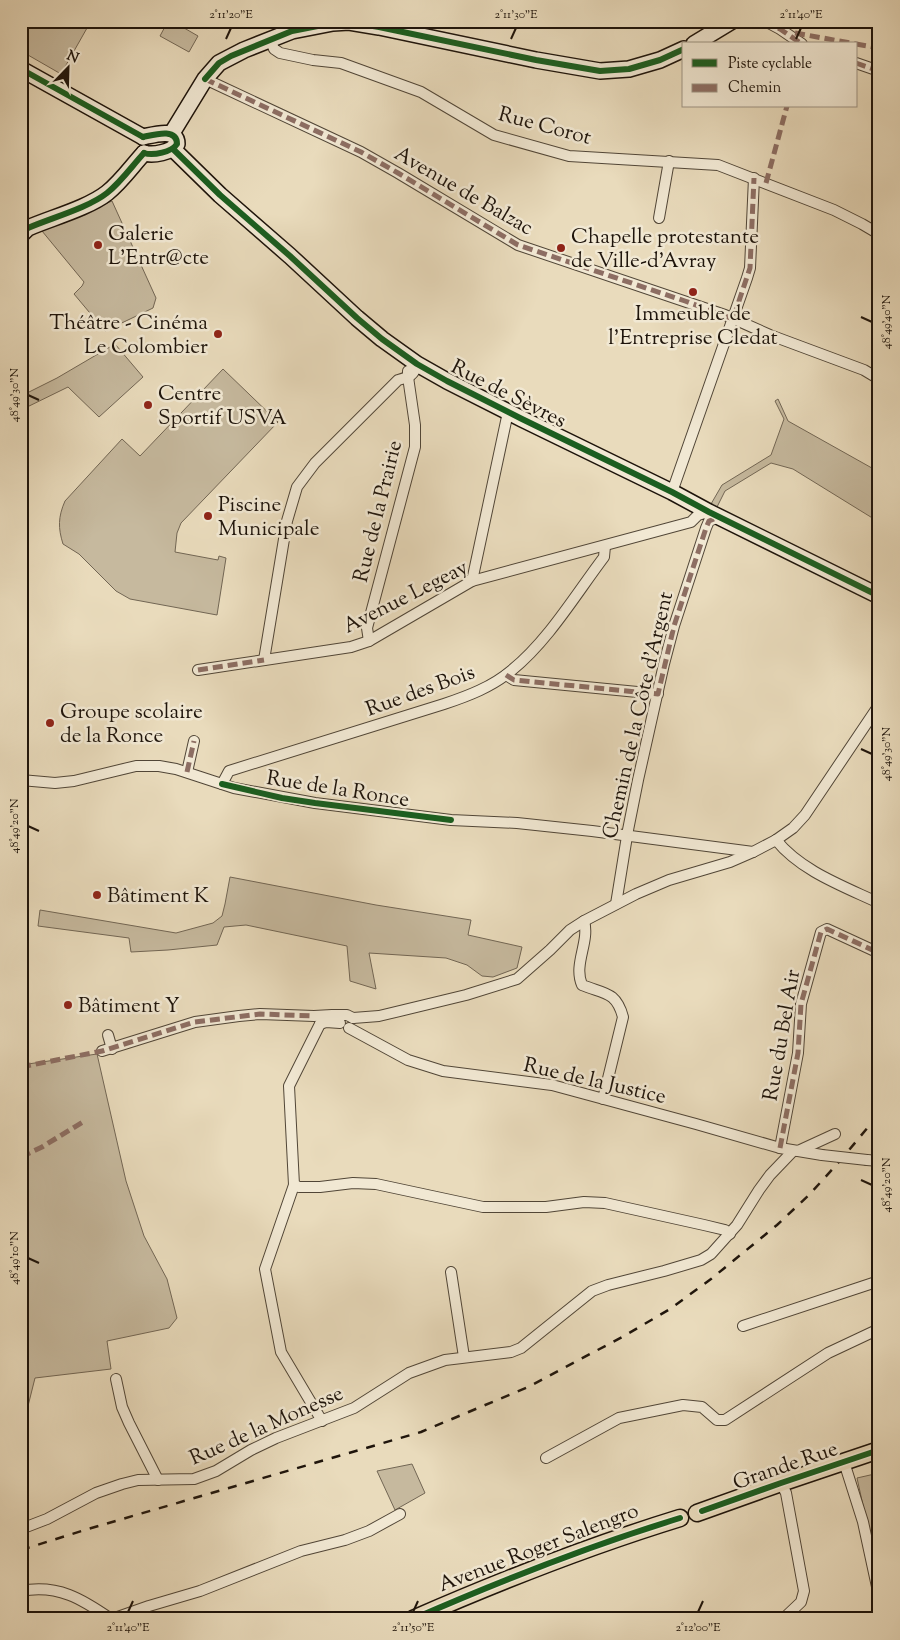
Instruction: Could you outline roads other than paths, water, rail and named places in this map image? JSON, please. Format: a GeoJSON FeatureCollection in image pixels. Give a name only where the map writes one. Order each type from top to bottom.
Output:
{"type":"FeatureCollection","features":[{"type":"Feature","properties":{"kind":"main road"},"geometry":{"type":"LineString","coordinates":[[697,42],[732,21]]}},
{"type":"Feature","properties":{"kind":"main road"},"geometry":{"type":"LineString","coordinates":[[21,235],[28,228],[90,203],[104,195],[122,179],[143,145],[172,133],[205,79],[219,63],[231,56],[292,31],[333,23],[349,22],[546,62],[600,71],[629,69],[660,60],[682,50]]}},
{"type":"Feature","properties":{"kind":"main road"},"geometry":{"type":"LineString","coordinates":[[21,69],[143,145],[149,155],[173,149],[177,144],[177,139],[172,133]]}},
{"type":"Feature","properties":{"kind":"main road","name":"Rue de Sèvres"},"geometry":{"type":"LineString","coordinates":[[173,149],[220,195],[357,318],[417,364],[508,412],[879,596]]}},
{"type":"Feature","properties":{"kind":"main road","name":"Grande Rue"},"geometry":{"type":"LineString","coordinates":[[700,1512],[781,1482],[879,1450]]}},
{"type":"Feature","properties":{"kind":"main road","name":"Avenue Roger Salengro"},"geometry":{"type":"LineString","coordinates":[[412,1619],[584,1549],[680,1518],[686,1524],[692,1524],[697,1520],[700,1512]]}},
{"type":"Feature","properties":{"kind":"street"},"geometry":{"type":"LineString","coordinates":[[765,21],[799,42]]}},
{"type":"Feature","properties":{"kind":"street","name":"Rue Corot"},"geometry":{"type":"LineString","coordinates":[[270,39],[274,49],[280,53],[313,60],[341,63],[421,92],[494,135],[569,156],[718,165],[834,210],[879,234]]}},
{"type":"Feature","properties":{"kind":"street"},"geometry":{"type":"LineString","coordinates":[[858,63],[879,71]]}},
{"type":"Feature","properties":{"kind":"street","name":"Avenue de Balzac"},"geometry":{"type":"LineString","coordinates":[[205,79],[361,152],[518,245],[685,301],[864,370],[879,379]]}},
{"type":"Feature","properties":{"kind":"street"},"geometry":{"type":"LineString","coordinates":[[659,218],[669,161]]}},
{"type":"Feature","properties":{"kind":"street"},"geometry":{"type":"LineString","coordinates":[[672,492],[750,268],[754,178]]}},
{"type":"Feature","properties":{"kind":"street"},"geometry":{"type":"LineString","coordinates":[[264,660],[287,521],[297,487],[315,462],[398,380],[408,377],[409,368],[417,364]]}},
{"type":"Feature","properties":{"kind":"street","name":"Rue de la Prairie"},"geometry":{"type":"LineString","coordinates":[[369,641],[368,628],[414,447],[415,425],[408,377]]}},
{"type":"Feature","properties":{"kind":"street"},"geometry":{"type":"LineString","coordinates":[[472,581],[508,412]]}},
{"type":"Feature","properties":{"kind":"street","name":"Avenue Legeay"},"geometry":{"type":"LineString","coordinates":[[198,670],[343,649],[369,641],[472,581],[691,522],[698,515],[709,512]]}},
{"type":"Feature","properties":{"kind":"street","name":"Chemin de la Côte d'Argent"},"geometry":{"type":"LineString","coordinates":[[616,904],[626,836],[674,626],[706,528],[709,521],[714,519],[709,512]]}},
{"type":"Feature","properties":{"kind":"street","name":"Rue des Bois"},"geometry":{"type":"LineString","coordinates":[[222,784],[229,772],[466,697],[490,685],[506,675],[540,643],[604,557],[605,546]]}},
{"type":"Feature","properties":{"kind":"street"},"geometry":{"type":"LineString","coordinates":[[506,675],[514,680],[658,694]]}},
{"type":"Feature","properties":{"kind":"street"},"geometry":{"type":"LineString","coordinates":[[108,1035],[107,1050],[195,1022],[260,1014],[326,1022],[346,1021],[378,1016],[466,995],[517,979],[570,930],[584,921],[669,880],[730,862],[776,840],[793,828],[805,814],[879,705]]}},
{"type":"Feature","properties":{"kind":"street"},"geometry":{"type":"LineString","coordinates":[[187,772],[194,741]]}},
{"type":"Feature","properties":{"kind":"street","name":"Rue de la Ronce"},"geometry":{"type":"LineString","coordinates":[[21,780],[55,783],[74,781],[119,769],[148,765],[159,766],[187,772],[222,784],[290,799],[413,816],[450,820],[518,823],[752,852]]}},
{"type":"Feature","properties":{"kind":"street"},"geometry":{"type":"LineString","coordinates":[[776,840],[785,852],[811,870],[879,903]]}},
{"type":"Feature","properties":{"kind":"street"},"geometry":{"type":"LineString","coordinates":[[584,921],[586,930],[579,978],[582,985],[613,997],[619,1004],[623,1017],[603,1099]]}},
{"type":"Feature","properties":{"kind":"street","name":"Rue du Bel Air"},"geometry":{"type":"LineString","coordinates":[[780,1148],[798,1053],[801,1004],[821,932],[827,929],[879,952]]}},
{"type":"Feature","properties":{"kind":"street"},"geometry":{"type":"LineString","coordinates":[[317,1020],[289,1086],[294,1185],[265,1269],[281,1352],[322,1421]]}},
{"type":"Feature","properties":{"kind":"street","name":"Rue de la Justice"},"geometry":{"type":"LineString","coordinates":[[346,1021],[408,1060],[451,1073],[552,1085],[780,1148],[879,1161]]}},
{"type":"Feature","properties":{"kind":"street"},"geometry":{"type":"LineString","coordinates":[[795,1151],[835,1134]]}},
{"type":"Feature","properties":{"kind":"street","name":"Rue de la Monesse"},"geometry":{"type":"LineString","coordinates":[[21,1529],[47,1519],[96,1493],[122,1484],[138,1480],[194,1479],[216,1471],[251,1450],[276,1438],[354,1408],[409,1373],[445,1360],[511,1352],[521,1348],[592,1291],[701,1260],[712,1254],[730,1234],[764,1182],[795,1151]]}},
{"type":"Feature","properties":{"kind":"street"},"geometry":{"type":"LineString","coordinates":[[294,1185],[299,1187],[353,1183],[376,1184],[483,1208],[546,1207],[584,1202],[605,1203],[704,1224],[725,1230],[730,1234]]}},
{"type":"Feature","properties":{"kind":"street"},"geometry":{"type":"LineString","coordinates":[[452,1272],[464,1358]]}},
{"type":"Feature","properties":{"kind":"street"},"geometry":{"type":"LineString","coordinates":[[743,1326],[879,1281]]}},
{"type":"Feature","properties":{"kind":"street"},"geometry":{"type":"LineString","coordinates":[[546,1458],[620,1418],[683,1406],[702,1407],[717,1420],[725,1420],[828,1353],[879,1329]]}},
{"type":"Feature","properties":{"kind":"street"},"geometry":{"type":"LineString","coordinates":[[116,1379],[122,1407],[158,1480]]}},
{"type":"Feature","properties":{"kind":"street"},"geometry":{"type":"LineString","coordinates":[[844,1462],[863,1522],[879,1596]]}},
{"type":"Feature","properties":{"kind":"street"},"geometry":{"type":"LineString","coordinates":[[781,1482],[786,1493],[804,1591],[801,1602],[783,1619]]}},
{"type":"Feature","properties":{"kind":"street"},"geometry":{"type":"LineString","coordinates":[[21,1591],[44,1589],[64,1593],[79,1598],[111,1619],[205,1589],[301,1551],[345,1540],[370,1531],[400,1514]]}},
{"type":"Feature","properties":{"kind":"railway"},"geometry":{"type":"LineString","coordinates":[[21,1550],[421,1432],[528,1387],[624,1336],[670,1309],[711,1279],[777,1225],[809,1195],[879,1114]]}},
{"type":"Feature","properties":{"kind":"place","name":"Galerie L'Entr@cte"},"geometry":{"type":"Point","coordinates":[98,245]}},
{"type":"Feature","properties":{"kind":"place","name":"Chapelle protestante de Ville-d'Avray"},"geometry":{"type":"Point","coordinates":[561,248]}},
{"type":"Feature","properties":{"kind":"place","name":"Immeuble de l'Entreprise Cledat"},"geometry":{"type":"Point","coordinates":[693,292]}},
{"type":"Feature","properties":{"kind":"place","name":"Théâtre - Cinéma Le Colombier"},"geometry":{"type":"Point","coordinates":[218,334]}},
{"type":"Feature","properties":{"kind":"place","name":"Centre Sportif USVA"},"geometry":{"type":"Point","coordinates":[148,405]}},
{"type":"Feature","properties":{"kind":"place","name":"Piscine Municipale"},"geometry":{"type":"Point","coordinates":[208,516]}},
{"type":"Feature","properties":{"kind":"place","name":"Groupe scolaire de la Ronce"},"geometry":{"type":"Point","coordinates":[50,723]}},
{"type":"Feature","properties":{"kind":"place","name":"Bâtiment K"},"geometry":{"type":"Point","coordinates":[97,895]}},
{"type":"Feature","properties":{"kind":"place","name":"Bâtiment Y"},"geometry":{"type":"Point","coordinates":[68,1005]}}]}
